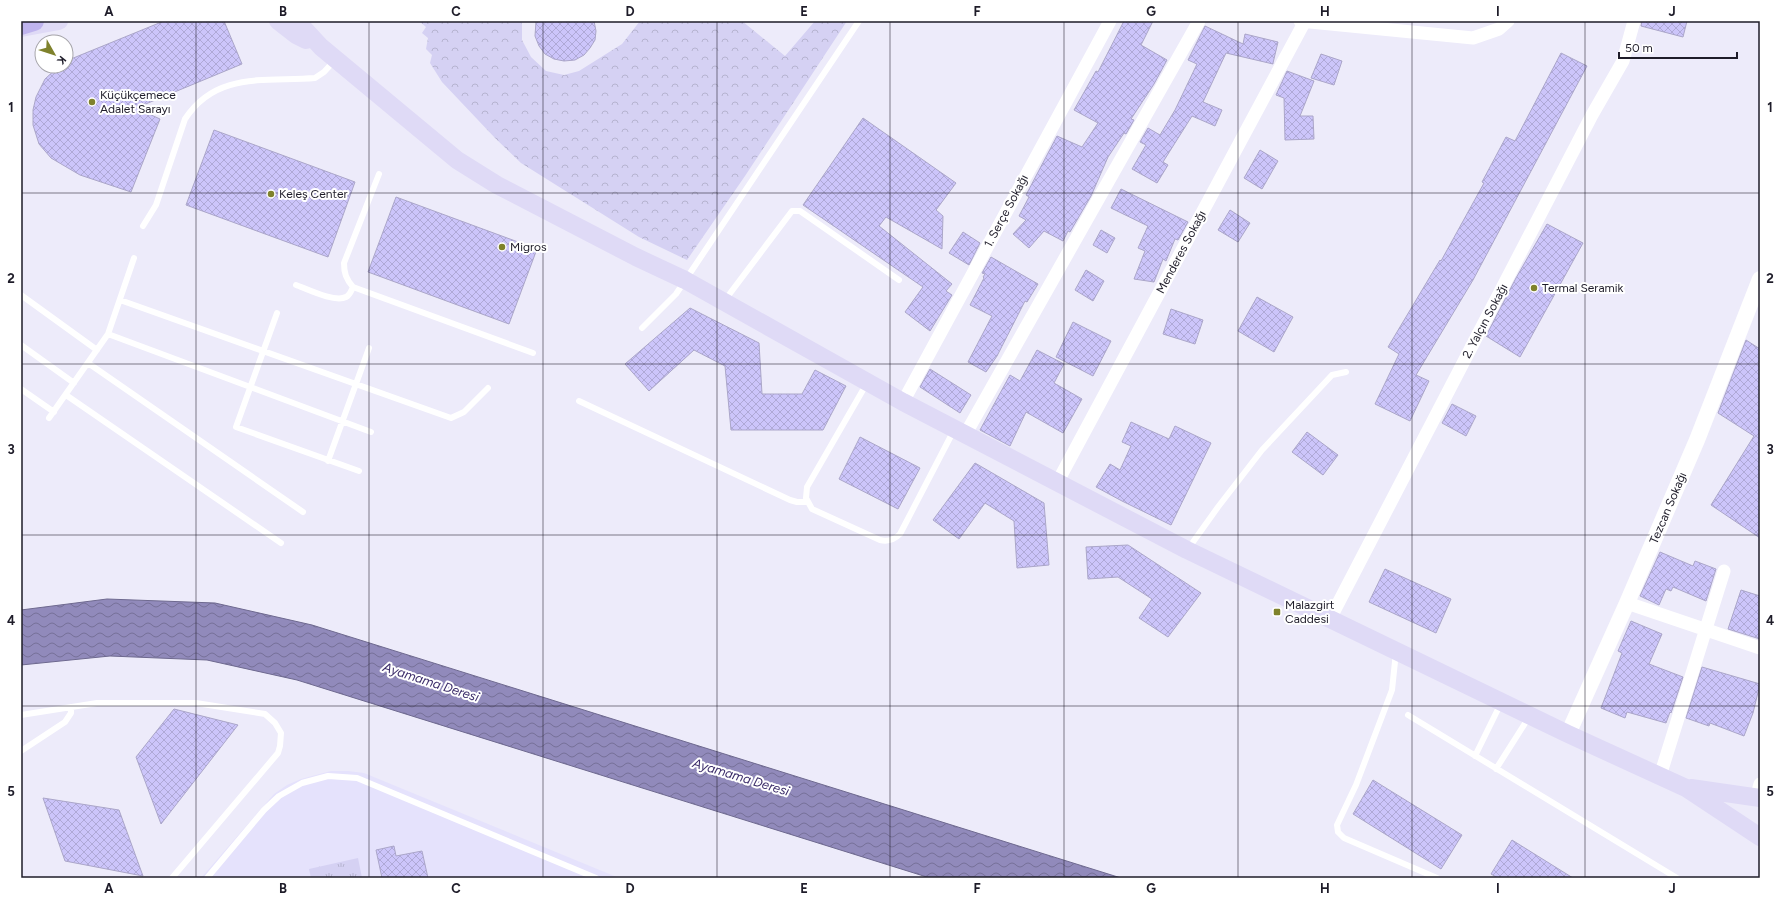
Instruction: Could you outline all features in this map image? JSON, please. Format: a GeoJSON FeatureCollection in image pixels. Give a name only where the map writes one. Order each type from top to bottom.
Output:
{"type":"FeatureCollection","features":[{"type":"Feature","properties":{"kind":"main road"},"geometry":{"type":"LineString","coordinates":[[21,26],[34,21]]}},
{"type":"Feature","properties":{"kind":"main road"},"geometry":{"type":"LineString","coordinates":[[21,26],[59,21]]}},
{"type":"Feature","properties":{"kind":"main road"},"geometry":{"type":"LineString","coordinates":[[278,21],[296,35],[321,47],[336,58],[457,160],[497,185],[636,257],[685,280],[903,402],[1187,550],[1568,734],[1686,788],[1760,837]]}},
{"type":"Feature","properties":{"kind":"main road"},"geometry":{"type":"LineString","coordinates":[[297,21],[321,47]]}},
{"type":"Feature","properties":{"kind":"main road"},"geometry":{"type":"LineString","coordinates":[[1686,788],[1759,793]]}},
{"type":"Feature","properties":{"kind":"street","name":"1. Serçe Sokağı"},"geometry":{"type":"LineString","coordinates":[[903,402],[1110,21]]}},
{"type":"Feature","properties":{"kind":"street"},"geometry":{"type":"LineString","coordinates":[[960,432],[1200,21]]}},
{"type":"Feature","properties":{"kind":"street"},"geometry":{"type":"LineString","coordinates":[[1300,21],[1402,26],[1473,38],[1499,29],[1508,21]]}},
{"type":"Feature","properties":{"kind":"street","name":"2. Yalçın Sokağı"},"geometry":{"type":"LineString","coordinates":[[1330,619],[1588,122],[1623,60],[1634,21]]}},
{"type":"Feature","properties":{"kind":"street","name":"Menderes Sokağı"},"geometry":{"type":"LineString","coordinates":[[1057,483],[1305,22]]}},
{"type":"Feature","properties":{"kind":"street","name":"Tezcan Sokağı"},"geometry":{"type":"LineString","coordinates":[[1568,734],[1627,603],[1758,289]]}},
{"type":"Feature","properties":{"kind":"street"},"geometry":{"type":"LineString","coordinates":[[1660,776],[1724,571]]}},
{"type":"Feature","properties":{"kind":"street"},"geometry":{"type":"LineString","coordinates":[[1627,603],[1760,648]]}},
{"type":"Feature","properties":{"kind":"lane"},"geometry":{"type":"LineString","coordinates":[[642,328],[676,294],[859,21]]}},
{"type":"Feature","properties":{"kind":"lane"},"geometry":{"type":"LineString","coordinates":[[143,226],[156,205],[185,119],[193,106],[206,96],[227,85],[251,79],[316,78],[324,72],[336,58]]}},
{"type":"Feature","properties":{"kind":"lane"},"geometry":{"type":"LineString","coordinates":[[379,174],[344,263],[345,276],[353,287],[534,353]]}},
{"type":"Feature","properties":{"kind":"lane"},"geometry":{"type":"LineString","coordinates":[[724,302],[792,211],[800,211],[899,280]]}},
{"type":"Feature","properties":{"kind":"lane"},"geometry":{"type":"LineString","coordinates":[[49,418],[108,334],[134,258]]}},
{"type":"Feature","properties":{"kind":"lane"},"geometry":{"type":"LineString","coordinates":[[296,285],[335,299],[345,297],[350,294],[353,287]]}},
{"type":"Feature","properties":{"kind":"lane"},"geometry":{"type":"LineString","coordinates":[[21,295],[97,350]]}},
{"type":"Feature","properties":{"kind":"lane"},"geometry":{"type":"LineString","coordinates":[[120,300],[451,418],[464,412],[488,388]]}},
{"type":"Feature","properties":{"kind":"lane"},"geometry":{"type":"LineString","coordinates":[[277,313],[236,426],[328,461],[359,471]]}},
{"type":"Feature","properties":{"kind":"lane"},"geometry":{"type":"LineString","coordinates":[[108,334],[371,432]]}},
{"type":"Feature","properties":{"kind":"lane"},"geometry":{"type":"LineString","coordinates":[[21,345],[74,383]]}},
{"type":"Feature","properties":{"kind":"lane"},"geometry":{"type":"LineString","coordinates":[[328,461],[369,348]]}},
{"type":"Feature","properties":{"kind":"lane"},"geometry":{"type":"LineString","coordinates":[[88,363],[303,512]]}},
{"type":"Feature","properties":{"kind":"lane"},"geometry":{"type":"LineString","coordinates":[[1187,550],[1262,450],[1332,375],[1346,372]]}},
{"type":"Feature","properties":{"kind":"lane"},"geometry":{"type":"LineString","coordinates":[[868,382],[807,487],[805,492],[807,502],[812,509],[880,540],[886,541],[896,538],[900,534],[960,432]]}},
{"type":"Feature","properties":{"kind":"lane"},"geometry":{"type":"LineString","coordinates":[[21,389],[54,412]]}},
{"type":"Feature","properties":{"kind":"lane"},"geometry":{"type":"LineString","coordinates":[[66,395],[281,543]]}},
{"type":"Feature","properties":{"kind":"lane"},"geometry":{"type":"LineString","coordinates":[[579,401],[790,500],[807,502]]}},
{"type":"Feature","properties":{"kind":"lane"},"geometry":{"type":"LineString","coordinates":[[1396,651],[1392,690],[1356,785],[1337,825],[1338,832],[1344,838],[1437,878]]}},
{"type":"Feature","properties":{"kind":"lane"},"geometry":{"type":"LineString","coordinates":[[1475,756],[1501,701]]}},
{"type":"Feature","properties":{"kind":"lane"},"geometry":{"type":"LineString","coordinates":[[21,715],[97,703],[196,703],[265,714],[270,718],[279,728],[281,740],[278,753],[172,878]]}},
{"type":"Feature","properties":{"kind":"lane"},"geometry":{"type":"LineString","coordinates":[[21,751],[65,722],[71,713],[71,707]]}},
{"type":"Feature","properties":{"kind":"lane"},"geometry":{"type":"LineString","coordinates":[[1408,715],[1677,878]]}},
{"type":"Feature","properties":{"kind":"lane"},"geometry":{"type":"LineString","coordinates":[[1496,769],[1530,715]]}},
{"type":"Feature","properties":{"kind":"lane"},"geometry":{"type":"LineString","coordinates":[[207,878],[264,810],[279,796],[302,783],[328,776],[357,778],[596,878]]}},
{"type":"Feature","properties":{"kind":"shaded area"},"geometry":{"type":"Polygon","coordinates":[[[331,771],[364,773],[619,878],[201,878],[274,794],[287,785],[301,779],[331,771]]]}},
{"type":"Feature","properties":{"kind":"green space"},"geometry":{"type":"Polygon","coordinates":[[[419,21],[522,21],[522,40],[531,57],[546,71],[564,75],[579,71],[622,44],[640,21],[742,21],[785,56],[815,21],[847,21],[745,176],[687,260],[639,237],[521,163],[442,82],[430,63],[432,55],[426,49],[428,38],[422,33],[426,27],[419,21]]]}},
{"type":"Feature","properties":{"kind":"green space"},"geometry":{"type":"Polygon","coordinates":[[[358,858],[362,878],[311,878],[309,869],[358,858]]]}},
{"type":"Feature","properties":{"kind":"water","name":"Ayamama Deresi"},"geometry":{"type":"Polygon","coordinates":[[[107,599],[215,603],[312,625],[1121,878],[930,878],[297,680],[207,660],[110,656],[21,665],[21,610],[107,599]]]}},
{"type":"Feature","properties":{"kind":"building","name":"Küçükçemece Adalet Sarayı"},"geometry":{"type":"Polygon","coordinates":[[[164,21],[224,21],[242,64],[136,108],[160,119],[131,192],[80,175],[51,158],[39,144],[33,125],[33,110],[36,97],[45,79],[50,74],[74,74],[74,58],[164,21]]]}},
{"type":"Feature","properties":{"kind":"building"},"geometry":{"type":"Polygon","coordinates":[[[536,21],[594,21],[596,31],[595,40],[584,55],[575,60],[564,61],[554,59],[545,54],[539,46],[535,36],[536,21]]]}},
{"type":"Feature","properties":{"kind":"building"},"geometry":{"type":"Polygon","coordinates":[[[1124,21],[1153,21],[1141,45],[1167,60],[1154,84],[1131,119],[1134,120],[1126,134],[1124,133],[1108,157],[1091,196],[1070,232],[1068,231],[1063,241],[1044,231],[1029,248],[1013,234],[1026,220],[1019,216],[1029,197],[1026,195],[1057,136],[1082,147],[1098,123],[1074,110],[1096,71],[1098,72],[1124,21]]]}},
{"type":"Feature","properties":{"kind":"building"},"geometry":{"type":"Polygon","coordinates":[[[1642,21],[1687,21],[1683,37],[1641,26],[1642,21]]]}},
{"type":"Feature","properties":{"kind":"building"},"geometry":{"type":"Polygon","coordinates":[[[1205,26],[1243,44],[1245,34],[1278,42],[1273,64],[1226,53],[1203,102],[1222,110],[1215,126],[1192,116],[1163,162],[1168,165],[1157,183],[1132,169],[1146,145],[1140,142],[1148,128],[1160,135],[1175,110],[1197,64],[1188,60],[1205,26]]]}},
{"type":"Feature","properties":{"kind":"building"},"geometry":{"type":"Polygon","coordinates":[[[1561,53],[1587,66],[1473,280],[1416,375],[1429,381],[1410,421],[1375,404],[1399,354],[1388,347],[1440,260],[1441,261],[1484,183],[1482,182],[1506,137],[1515,141],[1561,53]]]}},
{"type":"Feature","properties":{"kind":"building"},"geometry":{"type":"Polygon","coordinates":[[[1321,54],[1342,61],[1334,85],[1311,78],[1321,54]]]}},
{"type":"Feature","properties":{"kind":"building"},"geometry":{"type":"Polygon","coordinates":[[[1287,71],[1314,81],[1300,116],[1313,116],[1314,139],[1285,140],[1284,98],[1276,95],[1287,71]]]}},
{"type":"Feature","properties":{"kind":"building"},"geometry":{"type":"Polygon","coordinates":[[[863,118],[956,183],[936,210],[943,216],[942,249],[886,217],[879,226],[952,284],[946,291],[952,295],[930,331],[905,312],[923,287],[803,205],[863,118]]]}},
{"type":"Feature","properties":{"kind":"building","name":"Keleş Center"},"geometry":{"type":"Polygon","coordinates":[[[214,130],[355,182],[328,257],[186,205],[214,130]]]}},
{"type":"Feature","properties":{"kind":"building"},"geometry":{"type":"Polygon","coordinates":[[[1260,150],[1278,161],[1262,189],[1244,178],[1260,150]]]}},
{"type":"Feature","properties":{"kind":"building"},"geometry":{"type":"Polygon","coordinates":[[[1121,189],[1188,222],[1178,240],[1175,239],[1166,261],[1163,259],[1154,282],[1134,279],[1145,251],[1138,248],[1148,226],[1111,208],[1121,189]]]}},
{"type":"Feature","properties":{"kind":"building"},"geometry":{"type":"Polygon","coordinates":[[[396,197],[537,249],[509,324],[368,272],[396,197]]]}},
{"type":"Feature","properties":{"kind":"building"},"geometry":{"type":"Polygon","coordinates":[[[1230,210],[1250,223],[1238,242],[1218,230],[1230,210]]]}},
{"type":"Feature","properties":{"kind":"building","name":"Termal Seramik"},"geometry":{"type":"Polygon","coordinates":[[[1547,224],[1583,243],[1520,357],[1486,336],[1516,278],[1547,224]]]}},
{"type":"Feature","properties":{"kind":"building"},"geometry":{"type":"Polygon","coordinates":[[[1101,230],[1115,238],[1107,253],[1093,245],[1101,230]]]}},
{"type":"Feature","properties":{"kind":"building"},"geometry":{"type":"Polygon","coordinates":[[[963,232],[980,243],[969,265],[949,253],[963,232]]]}},
{"type":"Feature","properties":{"kind":"building"},"geometry":{"type":"Polygon","coordinates":[[[991,257],[1038,284],[1027,302],[1025,301],[997,356],[986,372],[968,362],[992,316],[970,305],[984,278],[983,277],[985,274],[982,273],[991,257]]]}},
{"type":"Feature","properties":{"kind":"building"},"geometry":{"type":"Polygon","coordinates":[[[1086,270],[1104,281],[1093,301],[1075,290],[1086,270]]]}},
{"type":"Feature","properties":{"kind":"building"},"geometry":{"type":"Polygon","coordinates":[[[1257,297],[1293,317],[1274,352],[1238,331],[1257,297]]]}},
{"type":"Feature","properties":{"kind":"building"},"geometry":{"type":"Polygon","coordinates":[[[690,308],[759,343],[762,394],[802,394],[815,370],[846,386],[823,430],[731,430],[725,366],[694,350],[649,391],[625,364],[690,308]]]}},
{"type":"Feature","properties":{"kind":"building"},"geometry":{"type":"Polygon","coordinates":[[[1171,309],[1203,320],[1195,344],[1163,334],[1171,309]]]}},
{"type":"Feature","properties":{"kind":"building"},"geometry":{"type":"Polygon","coordinates":[[[1073,322],[1111,341],[1093,376],[1056,357],[1073,322]]]}},
{"type":"Feature","properties":{"kind":"building"},"geometry":{"type":"Polygon","coordinates":[[[1746,340],[1760,349],[1760,538],[1711,505],[1754,436],[1718,413],[1746,340]]]}},
{"type":"Feature","properties":{"kind":"building"},"geometry":{"type":"Polygon","coordinates":[[[1037,350],[1064,364],[1054,383],[1082,399],[1063,433],[1026,412],[1010,446],[980,430],[1010,375],[1020,381],[1037,350]]]}},
{"type":"Feature","properties":{"kind":"building"},"geometry":{"type":"Polygon","coordinates":[[[930,369],[971,395],[960,413],[920,387],[930,369]]]}},
{"type":"Feature","properties":{"kind":"building"},"geometry":{"type":"Polygon","coordinates":[[[1452,404],[1476,416],[1466,436],[1442,423],[1452,404]]]}},
{"type":"Feature","properties":{"kind":"building"},"geometry":{"type":"Polygon","coordinates":[[[1131,422],[1169,439],[1175,426],[1211,443],[1171,525],[1096,487],[1110,464],[1120,470],[1131,446],[1122,442],[1131,422]]]}},
{"type":"Feature","properties":{"kind":"building"},"geometry":{"type":"Polygon","coordinates":[[[1307,432],[1338,455],[1323,475],[1292,452],[1307,432]]]}},
{"type":"Feature","properties":{"kind":"building"},"geometry":{"type":"Polygon","coordinates":[[[860,437],[920,468],[898,509],[839,479],[860,437]]]}},
{"type":"Feature","properties":{"kind":"building"},"geometry":{"type":"Polygon","coordinates":[[[975,463],[1044,503],[1049,565],[1017,568],[1014,521],[985,503],[959,539],[933,520],[975,463]]]}},
{"type":"Feature","properties":{"kind":"building"},"geometry":{"type":"Polygon","coordinates":[[[1128,545],[1201,593],[1168,637],[1139,618],[1152,599],[1118,577],[1088,579],[1086,547],[1128,545]]]}},
{"type":"Feature","properties":{"kind":"building"},"geometry":{"type":"Polygon","coordinates":[[[1660,552],[1693,566],[1695,561],[1716,569],[1706,601],[1673,587],[1671,591],[1666,589],[1659,605],[1640,596],[1660,552]]]}},
{"type":"Feature","properties":{"kind":"building"},"geometry":{"type":"Polygon","coordinates":[[[1385,569],[1451,599],[1436,633],[1369,602],[1385,569]]]}},
{"type":"Feature","properties":{"kind":"building"},"geometry":{"type":"Polygon","coordinates":[[[1741,590],[1760,596],[1760,639],[1728,629],[1741,590]]]}},
{"type":"Feature","properties":{"kind":"building"},"geometry":{"type":"Polygon","coordinates":[[[1631,621],[1662,634],[1649,664],[1683,677],[1671,713],[1670,712],[1666,723],[1627,712],[1625,718],[1601,708],[1622,653],[1618,651],[1631,621]]]}},
{"type":"Feature","properties":{"kind":"building"},"geometry":{"type":"Polygon","coordinates":[[[1702,667],[1760,684],[1753,713],[1744,736],[1710,723],[1709,726],[1686,718],[1702,667]]]}},
{"type":"Feature","properties":{"kind":"building"},"geometry":{"type":"Polygon","coordinates":[[[174,709],[238,725],[161,824],[136,757],[174,709]]]}},
{"type":"Feature","properties":{"kind":"building"},"geometry":{"type":"Polygon","coordinates":[[[1373,780],[1462,835],[1441,869],[1353,814],[1373,780]]]}},
{"type":"Feature","properties":{"kind":"building"},"geometry":{"type":"Polygon","coordinates":[[[43,798],[119,810],[143,876],[65,861],[43,798]]]}},
{"type":"Feature","properties":{"kind":"building"},"geometry":{"type":"Polygon","coordinates":[[[1512,840],[1573,878],[1498,878],[1491,874],[1512,840]]]}},
{"type":"Feature","properties":{"kind":"building"},"geometry":{"type":"Polygon","coordinates":[[[394,846],[396,856],[422,851],[428,878],[382,878],[376,850],[394,846]]]}},
{"type":"Feature","properties":{"kind":"place","name":"Küçükçemece Adalet Sarayı"},"geometry":{"type":"Point","coordinates":[92,102]}},
{"type":"Feature","properties":{"kind":"place","name":"Keleş Center"},"geometry":{"type":"Point","coordinates":[271,194]}},
{"type":"Feature","properties":{"kind":"place","name":"Migros"},"geometry":{"type":"Point","coordinates":[502,247]}},
{"type":"Feature","properties":{"kind":"place","name":"Termal Seramik"},"geometry":{"type":"Point","coordinates":[1534,288]}},
{"type":"Feature","properties":{"kind":"place","name":"Malazgirt Caddesi"},"geometry":{"type":"Point","coordinates":[1277,612]}}]}
